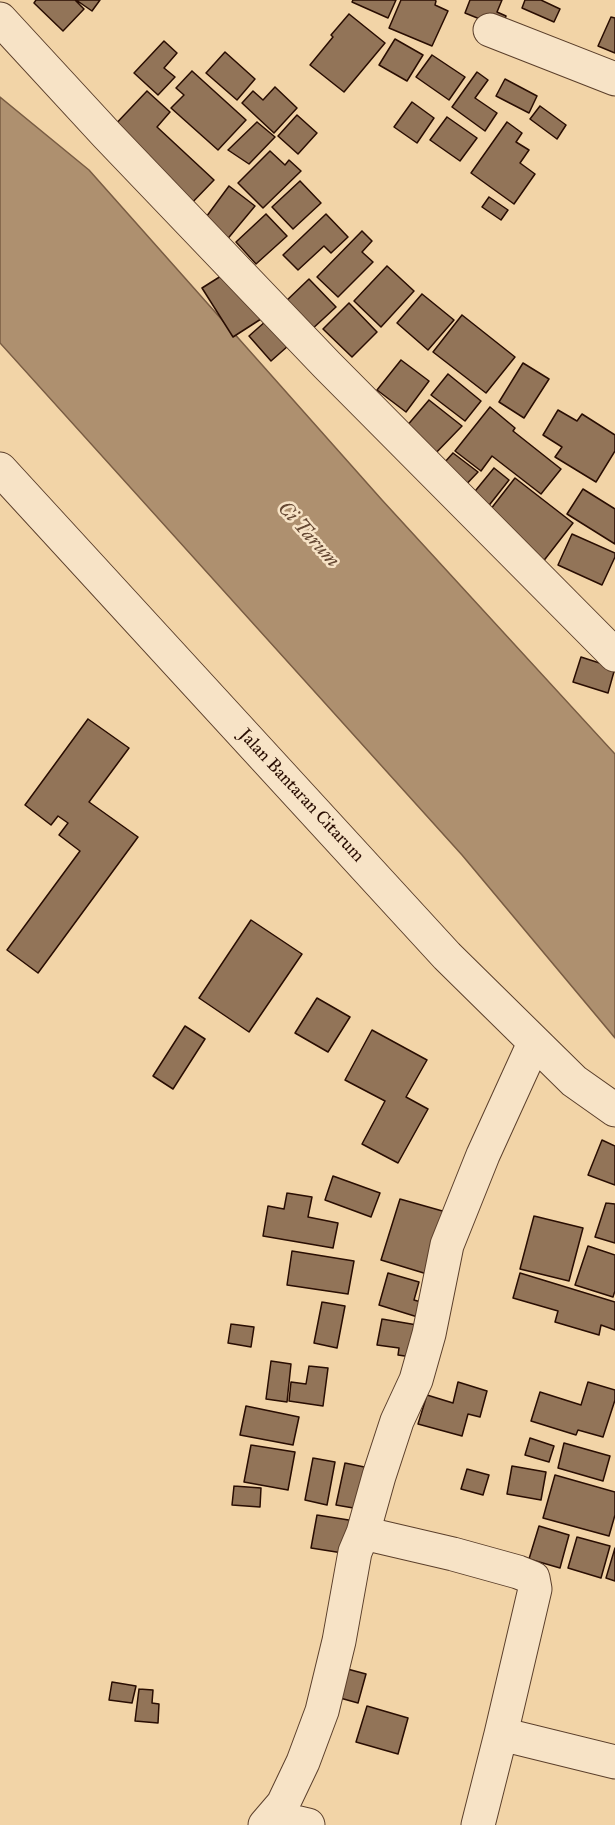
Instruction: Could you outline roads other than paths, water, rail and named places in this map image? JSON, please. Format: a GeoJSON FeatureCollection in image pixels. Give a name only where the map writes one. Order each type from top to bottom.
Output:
{"type":"FeatureCollection","features":[{"type":"Feature","properties":{"kind":"street"},"geometry":{"type":"LineString","coordinates":[[0,19],[107,135],[327,365],[615,655]]}},
{"type":"Feature","properties":{"kind":"street"},"geometry":{"type":"LineString","coordinates":[[490,30],[615,79]]}},
{"type":"Feature","properties":{"kind":"street","name":"Jalan Bantaran Citarum"},"geometry":{"type":"LineString","coordinates":[[0,469],[447,956],[574,1081],[615,1110]]}},
{"type":"Feature","properties":{"kind":"street"},"geometry":{"type":"LineString","coordinates":[[270,1821],[283,1804],[303,1762],[322,1711],[339,1641],[355,1552],[363,1533],[397,1421],[416,1380],[429,1334],[447,1245],[483,1155],[534,1043]]}},
{"type":"Feature","properties":{"kind":"street"},"geometry":{"type":"LineString","coordinates":[[363,1533],[453,1554],[533,1578],[535,1589],[478,1825]]}},
{"type":"Feature","properties":{"kind":"street"},"geometry":{"type":"LineString","coordinates":[[501,1734],[615,1762]]}},
{"type":"Feature","properties":{"kind":"street"},"geometry":{"type":"LineString","coordinates":[[270,1821],[308,1825]]}},
{"type":"Feature","properties":{"kind":"water","name":"Ci Tarum"},"geometry":{"type":"Polygon","coordinates":[[[0,97],[89,170],[382,500],[615,754],[615,1038],[462,855],[0,343],[0,97]]]}}]}
